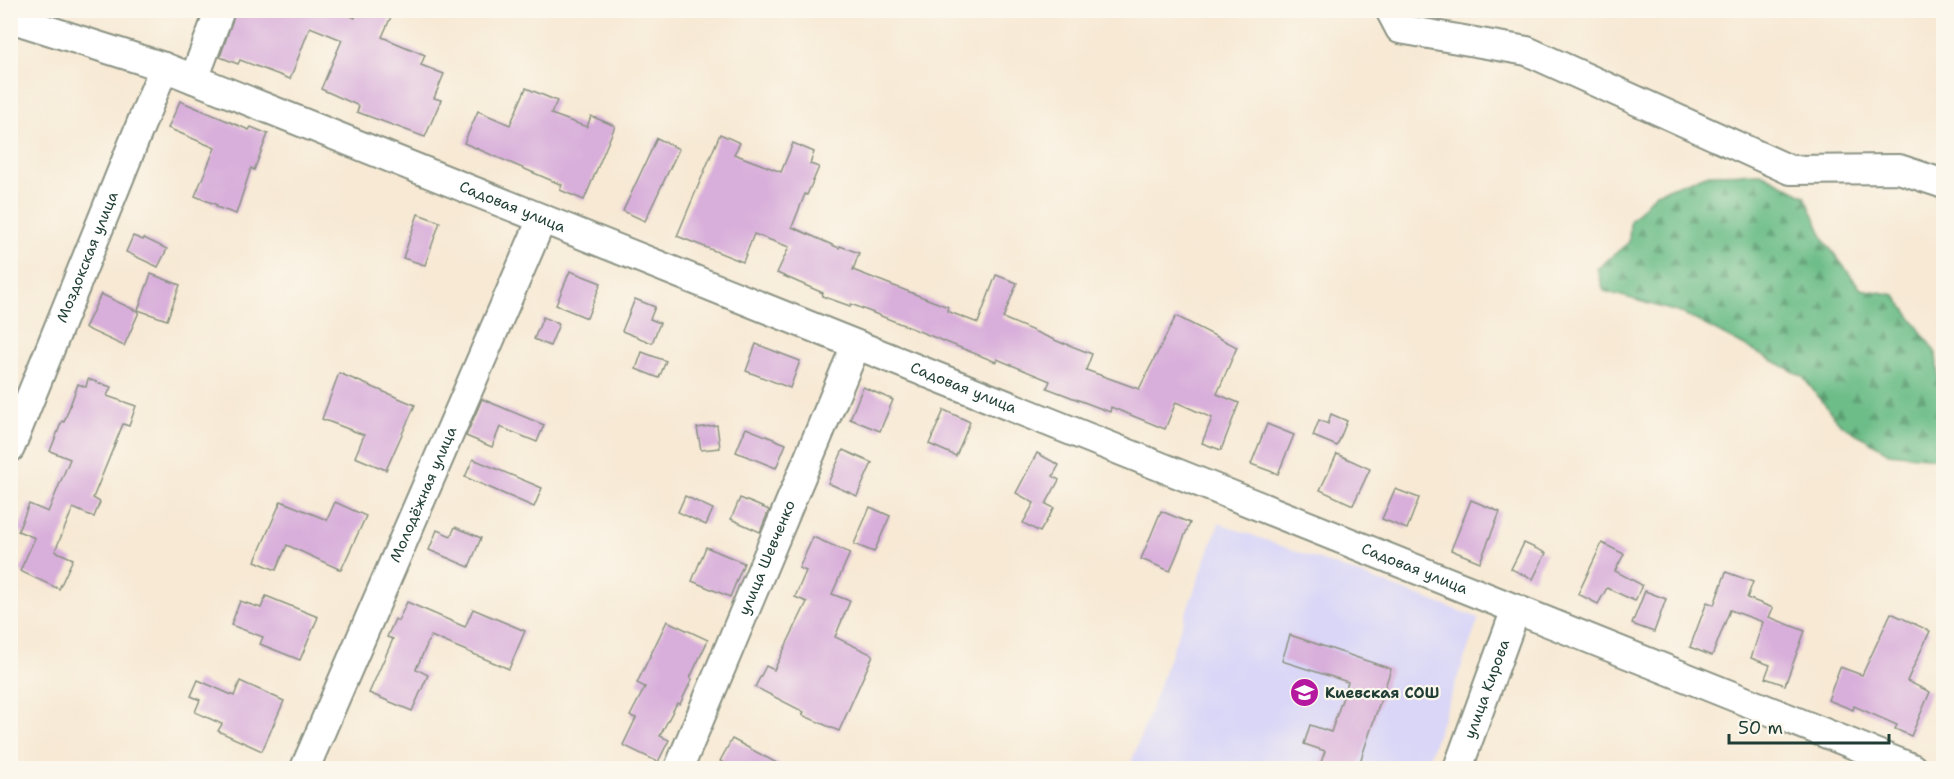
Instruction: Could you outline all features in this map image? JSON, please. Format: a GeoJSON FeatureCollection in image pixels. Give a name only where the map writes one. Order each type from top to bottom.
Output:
{"type":"FeatureCollection","features":[{"type":"Feature","properties":{"kind":"street"},"geometry":{"type":"LineString","coordinates":[[194,80],[220,10]]}},
{"type":"Feature","properties":{"kind":"street"},"geometry":{"type":"LineString","coordinates":[[1390,10],[1400,29],[1527,51],[1790,170],[1899,170],[1944,184]]}},
{"type":"Feature","properties":{"kind":"street","name":"Садовая улица"},"geometry":{"type":"LineString","coordinates":[[10,18],[164,68],[1912,768]]}},
{"type":"Feature","properties":{"kind":"street","name":"Моздокская улица"},"geometry":{"type":"LineString","coordinates":[[10,448],[164,68]]}},
{"type":"Feature","properties":{"kind":"street","name":"Молодёжная улица"},"geometry":{"type":"LineString","coordinates":[[305,768],[542,219]]}},
{"type":"Feature","properties":{"kind":"street","name":"улица Шевченко"},"geometry":{"type":"LineString","coordinates":[[679,768],[856,345]]}},
{"type":"Feature","properties":{"kind":"street","name":"улица Кирова"},"geometry":{"type":"LineString","coordinates":[[1458,768],[1516,609]]}},
{"type":"Feature","properties":{"kind":"shaded area","name":"Киевская СОШ"},"geometry":{"type":"Polygon","coordinates":[[[1219,523],[1479,618],[1425,768],[1129,768],[1219,523]]]}},
{"type":"Feature","properties":{"kind":"green space"},"geometry":{"type":"Polygon","coordinates":[[[1761,173],[1805,196],[1826,243],[1861,289],[1895,295],[1936,353],[1943,410],[1943,459],[1889,453],[1840,424],[1802,376],[1684,314],[1604,291],[1597,269],[1629,242],[1630,221],[1656,193],[1709,174],[1761,173]]]}},
{"type":"Feature","properties":{"kind":"building"},"geometry":{"type":"Polygon","coordinates":[[[236,10],[337,10],[355,18],[358,10],[394,10],[382,37],[425,55],[421,65],[444,74],[434,98],[441,100],[425,137],[357,112],[359,106],[321,89],[342,40],[310,27],[290,79],[240,60],[238,64],[220,57],[236,10]]]}},
{"type":"Feature","properties":{"kind":"building"},"geometry":{"type":"Polygon","coordinates":[[[526,88],[557,101],[551,114],[587,127],[591,116],[615,126],[584,200],[560,190],[562,185],[464,143],[478,111],[510,125],[526,88]]]}},
{"type":"Feature","properties":{"kind":"building"},"geometry":{"type":"Polygon","coordinates":[[[180,101],[249,130],[251,127],[268,134],[254,170],[251,168],[236,214],[195,196],[215,148],[168,128],[180,101]]]}},
{"type":"Feature","properties":{"kind":"building"},"geometry":{"type":"Polygon","coordinates":[[[720,134],[740,143],[734,154],[781,172],[793,143],[814,152],[810,164],[819,167],[792,227],[839,248],[840,246],[859,253],[853,270],[948,307],[947,311],[978,323],[996,275],[1017,283],[1003,318],[1092,354],[1086,370],[1139,389],[1176,316],[1237,347],[1217,394],[1239,403],[1221,450],[1202,443],[1212,418],[1176,402],[1165,429],[1111,407],[1110,412],[1047,388],[1050,381],[997,359],[996,362],[851,304],[850,306],[822,296],[823,293],[777,273],[789,247],[754,234],[743,262],[677,236],[720,134]]]}},
{"type":"Feature","properties":{"kind":"building"},"geometry":{"type":"Polygon","coordinates":[[[657,138],[679,149],[645,221],[623,211],[657,138]]]}},
{"type":"Feature","properties":{"kind":"building"},"geometry":{"type":"Polygon","coordinates":[[[418,214],[440,222],[425,265],[403,258],[418,214]]]}},
{"type":"Feature","properties":{"kind":"building"},"geometry":{"type":"Polygon","coordinates":[[[133,236],[143,240],[144,238],[167,249],[158,267],[126,252],[133,236]]]}},
{"type":"Feature","properties":{"kind":"building"},"geometry":{"type":"Polygon","coordinates":[[[570,271],[601,283],[587,318],[556,305],[570,271]]]}},
{"type":"Feature","properties":{"kind":"building"},"geometry":{"type":"Polygon","coordinates":[[[151,274],[180,285],[167,320],[138,310],[151,274]]]}},
{"type":"Feature","properties":{"kind":"building"},"geometry":{"type":"Polygon","coordinates":[[[101,294],[139,312],[124,346],[85,328],[101,294]]]}},
{"type":"Feature","properties":{"kind":"building"},"geometry":{"type":"Polygon","coordinates":[[[635,299],[655,307],[650,319],[660,323],[652,343],[622,331],[635,299]]]}},
{"type":"Feature","properties":{"kind":"building"},"geometry":{"type":"Polygon","coordinates":[[[543,317],[559,324],[550,346],[534,339],[543,317]]]}},
{"type":"Feature","properties":{"kind":"building"},"geometry":{"type":"Polygon","coordinates":[[[756,344],[800,361],[790,388],[746,371],[756,344]]]}},
{"type":"Feature","properties":{"kind":"building"},"geometry":{"type":"Polygon","coordinates":[[[642,352],[666,361],[659,378],[636,369],[642,352]]]}},
{"type":"Feature","properties":{"kind":"building"},"geometry":{"type":"Polygon","coordinates":[[[339,373],[415,405],[386,470],[355,457],[364,435],[322,419],[339,373]]]}},
{"type":"Feature","properties":{"kind":"building"},"geometry":{"type":"Polygon","coordinates":[[[88,379],[111,387],[107,396],[136,406],[129,426],[123,424],[93,498],[100,502],[94,517],[73,508],[55,551],[73,559],[59,589],[20,571],[35,538],[18,531],[29,504],[48,512],[70,459],[50,451],[78,384],[86,387],[88,379]]]}},
{"type":"Feature","properties":{"kind":"building"},"geometry":{"type":"Polygon","coordinates":[[[863,387],[893,400],[880,431],[850,419],[863,387]]]}},
{"type":"Feature","properties":{"kind":"building"},"geometry":{"type":"Polygon","coordinates":[[[482,399],[544,425],[537,442],[500,427],[492,447],[466,436],[482,399]]]}},
{"type":"Feature","properties":{"kind":"building"},"geometry":{"type":"Polygon","coordinates":[[[944,410],[970,422],[956,456],[929,444],[944,410]]]}},
{"type":"Feature","properties":{"kind":"building"},"geometry":{"type":"Polygon","coordinates":[[[1331,414],[1347,421],[1337,446],[1313,436],[1319,420],[1328,424],[1331,414]]]}},
{"type":"Feature","properties":{"kind":"building"},"geometry":{"type":"Polygon","coordinates":[[[1267,424],[1294,435],[1278,474],[1251,464],[1267,424]]]}},
{"type":"Feature","properties":{"kind":"building"},"geometry":{"type":"Polygon","coordinates":[[[717,425],[720,448],[701,450],[697,428],[717,425]]]}},
{"type":"Feature","properties":{"kind":"building"},"geometry":{"type":"Polygon","coordinates":[[[746,428],[786,444],[776,468],[736,452],[746,428]]]}},
{"type":"Feature","properties":{"kind":"building"},"geometry":{"type":"Polygon","coordinates":[[[843,450],[872,463],[857,496],[828,483],[843,450]]]}},
{"type":"Feature","properties":{"kind":"building"},"geometry":{"type":"Polygon","coordinates":[[[1037,453],[1059,465],[1053,476],[1059,480],[1046,504],[1054,508],[1040,532],[1023,523],[1034,503],[1016,493],[1037,453]]]}},
{"type":"Feature","properties":{"kind":"building"},"geometry":{"type":"Polygon","coordinates":[[[1337,454],[1370,469],[1353,505],[1320,490],[1337,454]]]}},
{"type":"Feature","properties":{"kind":"building"},"geometry":{"type":"Polygon","coordinates":[[[473,459],[542,488],[534,507],[465,477],[473,459]]]}},
{"type":"Feature","properties":{"kind":"building"},"geometry":{"type":"Polygon","coordinates":[[[1395,489],[1419,498],[1407,529],[1382,519],[1395,489]]]}},
{"type":"Feature","properties":{"kind":"building"},"geometry":{"type":"Polygon","coordinates":[[[685,496],[713,509],[706,525],[678,512],[685,496]]]}},
{"type":"Feature","properties":{"kind":"building"},"geometry":{"type":"Polygon","coordinates":[[[740,498],[769,510],[760,532],[731,519],[740,498]]]}},
{"type":"Feature","properties":{"kind":"building"},"geometry":{"type":"Polygon","coordinates":[[[1471,500],[1500,512],[1480,562],[1451,550],[1471,500]]]}},
{"type":"Feature","properties":{"kind":"building"},"geometry":{"type":"Polygon","coordinates":[[[281,501],[327,520],[335,502],[366,516],[341,570],[287,545],[276,570],[255,561],[281,501]]]}},
{"type":"Feature","properties":{"kind":"building"},"geometry":{"type":"Polygon","coordinates":[[[870,507],[890,516],[874,552],[854,544],[870,507]]]}},
{"type":"Feature","properties":{"kind":"building"},"geometry":{"type":"Polygon","coordinates":[[[1161,511],[1190,523],[1170,571],[1141,559],[1161,511]]]}},
{"type":"Feature","properties":{"kind":"building"},"geometry":{"type":"Polygon","coordinates":[[[455,527],[481,538],[469,567],[429,550],[437,530],[451,536],[455,527]]]}},
{"type":"Feature","properties":{"kind":"building"},"geometry":{"type":"Polygon","coordinates":[[[813,537],[850,553],[832,594],[850,601],[835,637],[873,655],[839,731],[802,715],[804,712],[755,687],[766,666],[774,670],[807,602],[795,597],[806,571],[799,568],[813,537]]]}},
{"type":"Feature","properties":{"kind":"building"},"geometry":{"type":"Polygon","coordinates":[[[1524,543],[1546,553],[1533,579],[1511,569],[1524,543]]]}},
{"type":"Feature","properties":{"kind":"building"},"geometry":{"type":"Polygon","coordinates":[[[1602,543],[1624,554],[1615,571],[1642,585],[1635,601],[1607,588],[1598,604],[1578,594],[1602,543]]]}},
{"type":"Feature","properties":{"kind":"building"},"geometry":{"type":"Polygon","coordinates":[[[706,547],[744,563],[730,597],[692,581],[706,547]]]}},
{"type":"Feature","properties":{"kind":"building"},"geometry":{"type":"Polygon","coordinates":[[[1726,572],[1753,582],[1747,598],[1773,608],[1769,617],[1805,631],[1785,685],[1765,678],[1770,665],[1751,658],[1763,622],[1730,610],[1712,656],[1690,647],[1707,602],[1714,605],[1726,572]]]}},
{"type":"Feature","properties":{"kind":"building"},"geometry":{"type":"Polygon","coordinates":[[[1645,591],[1666,599],[1654,632],[1632,624],[1645,591]]]}},
{"type":"Feature","properties":{"kind":"building"},"geometry":{"type":"Polygon","coordinates":[[[266,596],[318,617],[300,660],[260,644],[263,637],[231,625],[240,601],[261,608],[266,596]]]}},
{"type":"Feature","properties":{"kind":"building"},"geometry":{"type":"Polygon","coordinates":[[[407,602],[465,627],[473,609],[525,631],[509,669],[431,636],[416,669],[428,675],[412,711],[369,693],[393,639],[387,637],[395,619],[398,621],[407,602]]]}},
{"type":"Feature","properties":{"kind":"building"},"geometry":{"type":"Polygon","coordinates":[[[1891,613],[1930,631],[1907,681],[1930,692],[1911,736],[1895,729],[1897,725],[1854,706],[1853,710],[1828,700],[1840,667],[1862,675],[1891,613]]]}},
{"type":"Feature","properties":{"kind":"building"},"geometry":{"type":"Polygon","coordinates":[[[667,621],[708,640],[680,704],[677,703],[660,736],[669,740],[658,762],[623,745],[636,718],[630,716],[645,687],[637,683],[667,621]]]}},
{"type":"Feature","properties":{"kind":"building"},"geometry":{"type":"Polygon","coordinates":[[[1290,635],[1391,669],[1358,768],[1319,768],[1325,751],[1304,744],[1310,725],[1331,732],[1348,682],[1282,661],[1290,635]]]}},
{"type":"Feature","properties":{"kind":"building"},"geometry":{"type":"Polygon","coordinates":[[[198,680],[234,696],[240,681],[284,701],[262,751],[218,731],[222,724],[195,712],[200,700],[191,696],[198,680]]]}},
{"type":"Feature","properties":{"kind":"building"},"geometry":{"type":"Polygon","coordinates":[[[732,739],[786,768],[733,768],[720,761],[732,739]]]}},
{"type":"Feature","properties":{"kind":"place","name":"Киевская СОШ"},"geometry":{"type":"Point","coordinates":[1304,693]}}]}
